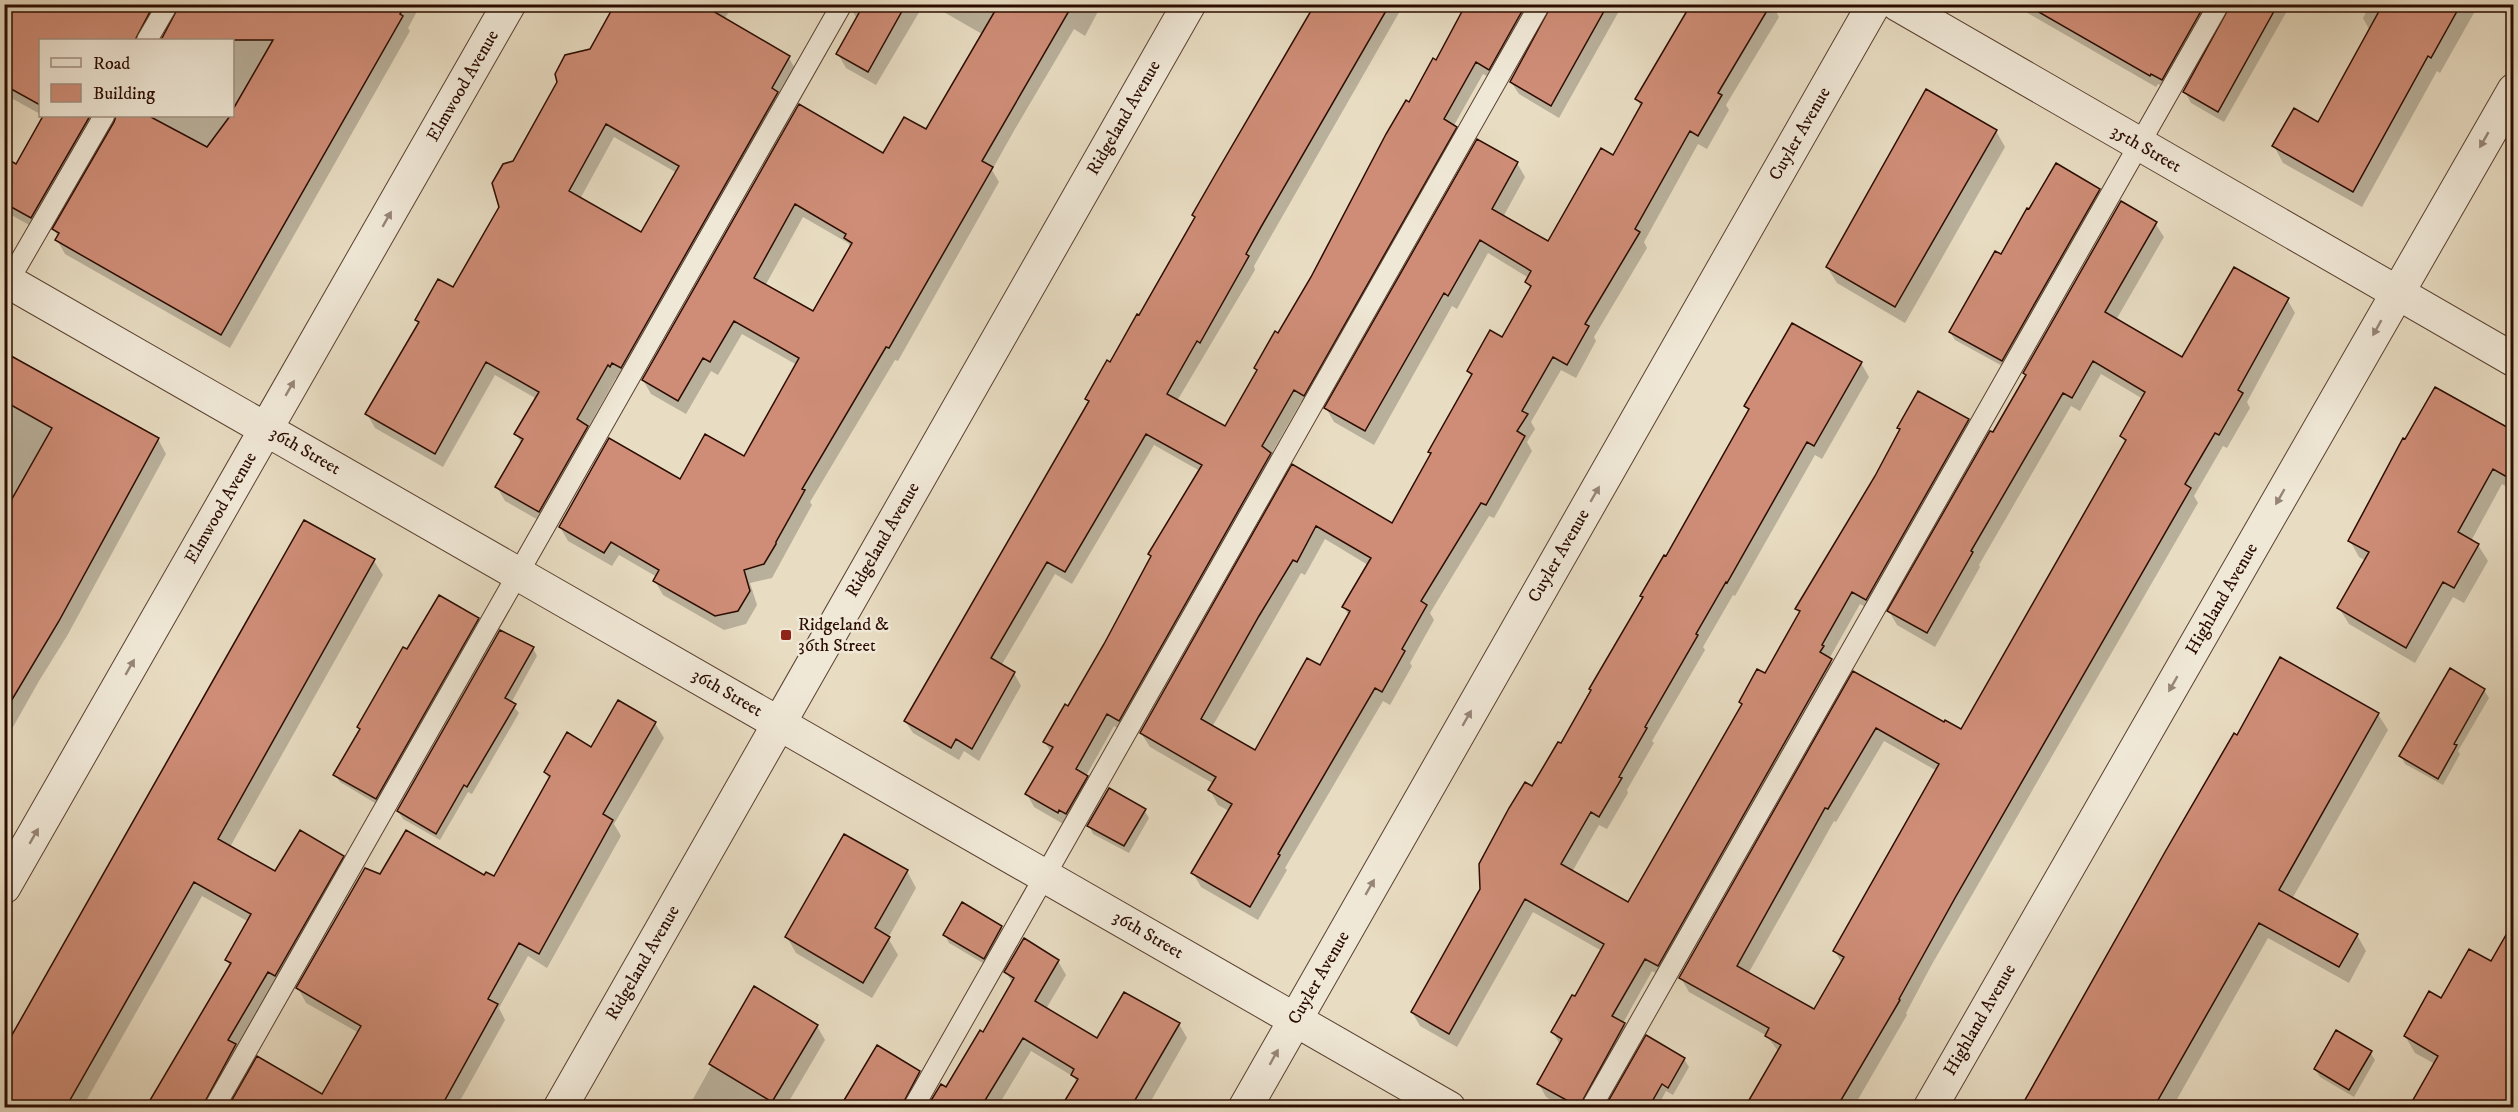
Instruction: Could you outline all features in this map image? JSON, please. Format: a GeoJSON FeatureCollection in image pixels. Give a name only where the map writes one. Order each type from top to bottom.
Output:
{"type":"FeatureCollection","features":[{"type":"Feature","properties":{"kind":"street","name":"Elmwood Avenue"},"geometry":{"type":"LineString","coordinates":[[4,887],[509,4]]}},
{"type":"Feature","properties":{"kind":"street","name":"Ridgeland Avenue"},"geometry":{"type":"LineString","coordinates":[[560,1107],[1189,4]]}},
{"type":"Feature","properties":{"kind":"street","name":"Cuyler Avenue"},"geometry":{"type":"LineString","coordinates":[[1245,1107],[1874,4]]}},
{"type":"Feature","properties":{"kind":"street","name":"35th Street"},"geometry":{"type":"LineString","coordinates":[[1897,4],[2139,146],[2514,360]]}},
{"type":"Feature","properties":{"kind":"street","name":"Highland Avenue"},"geometry":{"type":"LineString","coordinates":[[1930,1107],[2514,90]]}},
{"type":"Feature","properties":{"kind":"street","name":"36th Street"},"geometry":{"type":"LineString","coordinates":[[6,283],[267,429],[1449,1107]]}},
{"type":"Feature","properties":{"kind":"lane"},"geometry":{"type":"LineString","coordinates":[[148,39],[168,4]]}},
{"type":"Feature","properties":{"kind":"lane"},"geometry":{"type":"LineString","coordinates":[[214,1107],[842,4]]}},
{"type":"Feature","properties":{"kind":"lane"},"geometry":{"type":"LineString","coordinates":[[913,1107],[1540,4]]}},
{"type":"Feature","properties":{"kind":"lane"},"geometry":{"type":"LineString","coordinates":[[1591,1107],[2219,4]]}},
{"type":"Feature","properties":{"kind":"lane"},"geometry":{"type":"LineString","coordinates":[[6,283],[103,117]]}},
{"type":"Feature","properties":{"kind":"building"},"geometry":{"type":"Polygon","coordinates":[[[4,4],[154,4],[136,39],[39,39],[39,104],[4,85],[4,4]]]}},
{"type":"Feature","properties":{"kind":"building"},"geometry":{"type":"Polygon","coordinates":[[[180,4],[406,4],[400,14],[403,16],[221,335],[55,240],[59,233],[52,229],[116,117],[151,117],[207,147],[229,117],[234,117],[234,108],[273,40],[162,39],[180,4]]]}},
{"type":"Feature","properties":{"kind":"building"},"geometry":{"type":"Polygon","coordinates":[[[615,4],[701,4],[790,56],[772,88],[778,92],[621,368],[612,363],[610,367],[608,365],[577,419],[588,426],[539,512],[495,487],[523,439],[514,434],[539,392],[486,362],[435,454],[365,414],[419,322],[415,320],[438,279],[453,287],[499,207],[492,183],[503,164],[513,161],[557,82],[555,74],[565,55],[590,49],[615,4]],[[606,124],[569,191],[641,232],[679,166],[606,124]]]}},
{"type":"Feature","properties":{"kind":"building"},"geometry":{"type":"Polygon","coordinates":[[[864,4],[906,4],[868,72],[836,54],[864,4]]]}},
{"type":"Feature","properties":{"kind":"building"},"geometry":{"type":"Polygon","coordinates":[[[999,4],[1073,4],[982,161],[993,167],[889,348],[886,347],[802,489],[805,490],[776,544],[764,564],[744,570],[750,591],[738,611],[715,616],[653,581],[659,570],[611,542],[604,553],[559,527],[609,438],[680,479],[705,434],[744,456],[799,358],[734,321],[710,362],[703,358],[678,401],[642,380],[799,104],[883,153],[904,117],[926,129],[999,4]],[[795,204],[754,278],[813,311],[852,243],[844,238],[846,234],[795,204]]]}},
{"type":"Feature","properties":{"kind":"building"},"geometry":{"type":"Polygon","coordinates":[[[1315,4],[1390,4],[1261,227],[1246,254],[1249,256],[1200,343],[1197,341],[1167,394],[1225,426],[1257,370],[1254,368],[1275,331],[1278,333],[1311,277],[1386,134],[1406,100],[1409,102],[1433,58],[1436,60],[1466,4],[1526,4],[1489,70],[1476,62],[1444,119],[1457,127],[1304,396],[1294,390],[1262,446],[1271,453],[1119,721],[1107,714],[1076,769],[1088,776],[1066,814],[1059,810],[1058,813],[1025,794],[1053,747],[1043,742],[1065,704],[1068,706],[1104,644],[1151,556],[1148,554],[1202,465],[1146,434],[1065,572],[1047,562],[991,658],[1015,672],[972,749],[956,739],[951,748],[904,721],[1089,401],[1085,399],[1107,360],[1110,362],[1137,314],[1139,315],[1195,217],[1192,215],[1315,4]]]}},
{"type":"Feature","properties":{"kind":"building"},"geometry":{"type":"Polygon","coordinates":[[[1552,4],[1608,4],[1551,106],[1510,82],[1552,4]]]}},
{"type":"Feature","properties":{"kind":"building"},"geometry":{"type":"Polygon","coordinates":[[[1691,4],[1771,4],[1718,93],[1722,95],[1698,136],[1690,131],[1635,229],[1640,232],[1585,324],[1589,326],[1567,365],[1553,357],[1522,411],[1528,414],[1517,431],[1525,436],[1486,505],[1481,503],[1421,601],[1427,605],[1402,649],[1405,651],[1382,692],[1375,688],[1278,854],[1280,855],[1250,907],[1191,873],[1232,804],[1208,790],[1216,777],[1140,733],[1292,464],[1392,523],[1431,453],[1428,452],[1472,374],[1467,371],[1490,330],[1502,337],[1531,286],[1525,282],[1531,271],[1480,240],[1448,296],[1444,293],[1365,431],[1324,408],[1477,139],[1518,162],[1492,209],[1548,241],[1601,148],[1613,155],[1642,103],[1635,99],[1691,4]],[[1316,526],[1297,562],[1293,560],[1259,616],[1201,719],[1255,750],[1307,658],[1320,665],[1350,611],[1342,607],[1371,558],[1316,526]]]}},
{"type":"Feature","properties":{"kind":"building"},"geometry":{"type":"Polygon","coordinates":[[[2025,4],[2205,4],[2162,80],[2151,74],[2150,76],[2025,4]]]}},
{"type":"Feature","properties":{"kind":"building"},"geometry":{"type":"Polygon","coordinates":[[[2231,4],[2278,4],[2218,112],[2183,92],[2231,4]]]}},
{"type":"Feature","properties":{"kind":"building"},"geometry":{"type":"Polygon","coordinates":[[[2383,4],[2461,4],[2431,58],[2428,56],[2353,192],[2272,146],[2294,108],[2318,122],[2383,4]]]}},
{"type":"Feature","properties":{"kind":"building"},"geometry":{"type":"Polygon","coordinates":[[[1926,89],[1997,130],[1895,307],[1826,267],[1926,89]]]}},
{"type":"Feature","properties":{"kind":"building"},"geometry":{"type":"Polygon","coordinates":[[[42,117],[89,117],[31,218],[4,203],[4,157],[16,164],[42,117]]]}},
{"type":"Feature","properties":{"kind":"building"},"geometry":{"type":"Polygon","coordinates":[[[2056,163],[2100,189],[2002,361],[1949,332],[1995,251],[2001,254],[2056,163]]]}},
{"type":"Feature","properties":{"kind":"building"},"geometry":{"type":"Polygon","coordinates":[[[2121,201],[2157,222],[2105,312],[2182,357],[2234,267],[2289,298],[2238,390],[2243,393],[2219,435],[2215,433],[2185,484],[2191,488],[1837,1107],[1745,1107],[1781,1045],[1765,1036],[1769,1028],[1679,978],[1853,671],[1944,722],[1945,720],[1961,729],[2126,440],[2120,436],[2145,392],[2093,361],[2072,398],[2063,393],[1971,551],[1973,552],[1927,633],[1887,611],[1990,431],[1993,432],[2026,375],[2023,373],[2121,201]],[[1876,728],[1828,809],[1825,808],[1737,966],[1814,1009],[1844,957],[1833,951],[1939,764],[1876,728]]]}},
{"type":"Feature","properties":{"kind":"building"},"geometry":{"type":"Polygon","coordinates":[[[1792,323],[1862,362],[1814,446],[1807,442],[1726,582],[1645,727],[1647,728],[1619,777],[1622,778],[1599,817],[1591,812],[1561,864],[1628,902],[1742,704],[1739,702],[1757,669],[1765,673],[1800,611],[1795,609],[1875,476],[1900,429],[1897,428],[1918,391],[1969,419],[1866,600],[1852,592],[1822,645],[1824,646],[1820,652],[1832,659],[1658,966],[1645,959],[1612,1016],[1625,1023],[1579,1107],[1537,1084],[1562,1039],[1551,1032],[1572,995],[1575,996],[1604,944],[1525,899],[1449,1034],[1411,1012],[1480,889],[1479,864],[1509,808],[1525,782],[1532,786],[1558,742],[1561,743],[1591,690],[1589,689],[1643,597],[1640,596],[1664,555],[1666,556],[1749,409],[1744,406],[1792,323]]]}},
{"type":"Feature","properties":{"kind":"building"},"geometry":{"type":"Polygon","coordinates":[[[4,352],[159,438],[59,621],[4,713],[4,513],[52,428],[4,401],[4,352]]]}},
{"type":"Feature","properties":{"kind":"building"},"geometry":{"type":"Polygon","coordinates":[[[2435,387],[2514,431],[2514,481],[2493,469],[2458,532],[2479,544],[2454,588],[2443,582],[2406,648],[2337,608],[2369,552],[2348,541],[2403,438],[2405,439],[2435,387]]]}},
{"type":"Feature","properties":{"kind":"building"},"geometry":{"type":"Polygon","coordinates":[[[304,520],[375,559],[218,839],[275,871],[300,830],[344,856],[275,976],[268,972],[228,1040],[236,1044],[202,1107],[146,1107],[231,963],[225,960],[251,914],[194,882],[66,1107],[4,1107],[4,1049],[304,520]]]}},
{"type":"Feature","properties":{"kind":"building"},"geometry":{"type":"Polygon","coordinates":[[[439,595],[479,618],[376,799],[333,775],[360,729],[357,727],[403,647],[407,649],[439,595]]]}},
{"type":"Feature","properties":{"kind":"building"},"geometry":{"type":"Polygon","coordinates":[[[500,630],[534,647],[505,698],[516,704],[467,787],[464,785],[436,834],[397,811],[500,630]]]}},
{"type":"Feature","properties":{"kind":"building"},"geometry":{"type":"Polygon","coordinates":[[[2280,657],[2379,713],[2279,890],[2358,934],[2339,967],[2259,923],[2154,1107],[2021,1107],[2165,852],[2234,733],[2237,735],[2280,657]]]}},
{"type":"Feature","properties":{"kind":"building"},"geometry":{"type":"Polygon","coordinates":[[[2450,668],[2485,689],[2454,744],[2457,745],[2438,779],[2399,756],[2450,668]]]}},
{"type":"Feature","properties":{"kind":"building"},"geometry":{"type":"Polygon","coordinates":[[[618,700],[656,722],[603,814],[613,820],[539,954],[519,943],[488,999],[498,1004],[441,1107],[228,1107],[257,1056],[322,1094],[361,1026],[296,988],[365,868],[380,874],[406,830],[484,875],[486,872],[494,876],[550,776],[544,772],[567,732],[591,747],[618,700]]]}},
{"type":"Feature","properties":{"kind":"building"},"geometry":{"type":"Polygon","coordinates":[[[1109,788],[1146,809],[1124,846],[1087,826],[1109,788]]]}},
{"type":"Feature","properties":{"kind":"building"},"geometry":{"type":"Polygon","coordinates":[[[844,834],[908,870],[875,928],[890,937],[863,983],[785,937],[844,834]]]}},
{"type":"Feature","properties":{"kind":"building"},"geometry":{"type":"Polygon","coordinates":[[[962,902],[1002,926],[984,959],[943,935],[962,902]]]}},
{"type":"Feature","properties":{"kind":"building"},"geometry":{"type":"Polygon","coordinates":[[[2514,921],[2514,1107],[2409,1107],[2438,1056],[2404,1036],[2429,991],[2441,998],[2469,949],[2491,961],[2514,921]]]}},
{"type":"Feature","properties":{"kind":"building"},"geometry":{"type":"Polygon","coordinates":[[[1024,938],[1059,960],[1035,1001],[1097,1038],[1124,992],[1180,1023],[1131,1107],[1061,1107],[1078,1079],[1071,1075],[1074,1069],[1023,1038],[981,1107],[927,1107],[941,1084],[946,1087],[980,1030],[983,1032],[1014,978],[1004,972],[1024,938]]]}},
{"type":"Feature","properties":{"kind":"building"},"geometry":{"type":"Polygon","coordinates":[[[754,986],[818,1025],[772,1102],[709,1064],[754,986]]]}},
{"type":"Feature","properties":{"kind":"building"},"geometry":{"type":"Polygon","coordinates":[[[2336,1030],[2372,1051],[2349,1090],[2314,1069],[2336,1030]]]}},
{"type":"Feature","properties":{"kind":"building"},"geometry":{"type":"Polygon","coordinates":[[[1646,1035],[1685,1058],[1668,1088],[1662,1084],[1649,1107],[1605,1107],[1646,1035]]]}},
{"type":"Feature","properties":{"kind":"building"},"geometry":{"type":"Polygon","coordinates":[[[877,1045],[920,1071],[901,1107],[840,1107],[877,1045]]]}},
{"type":"Feature","properties":{"kind":"place","name":"Ridgeland & 36th Street"},"geometry":{"type":"Point","coordinates":[786,635]}}]}
